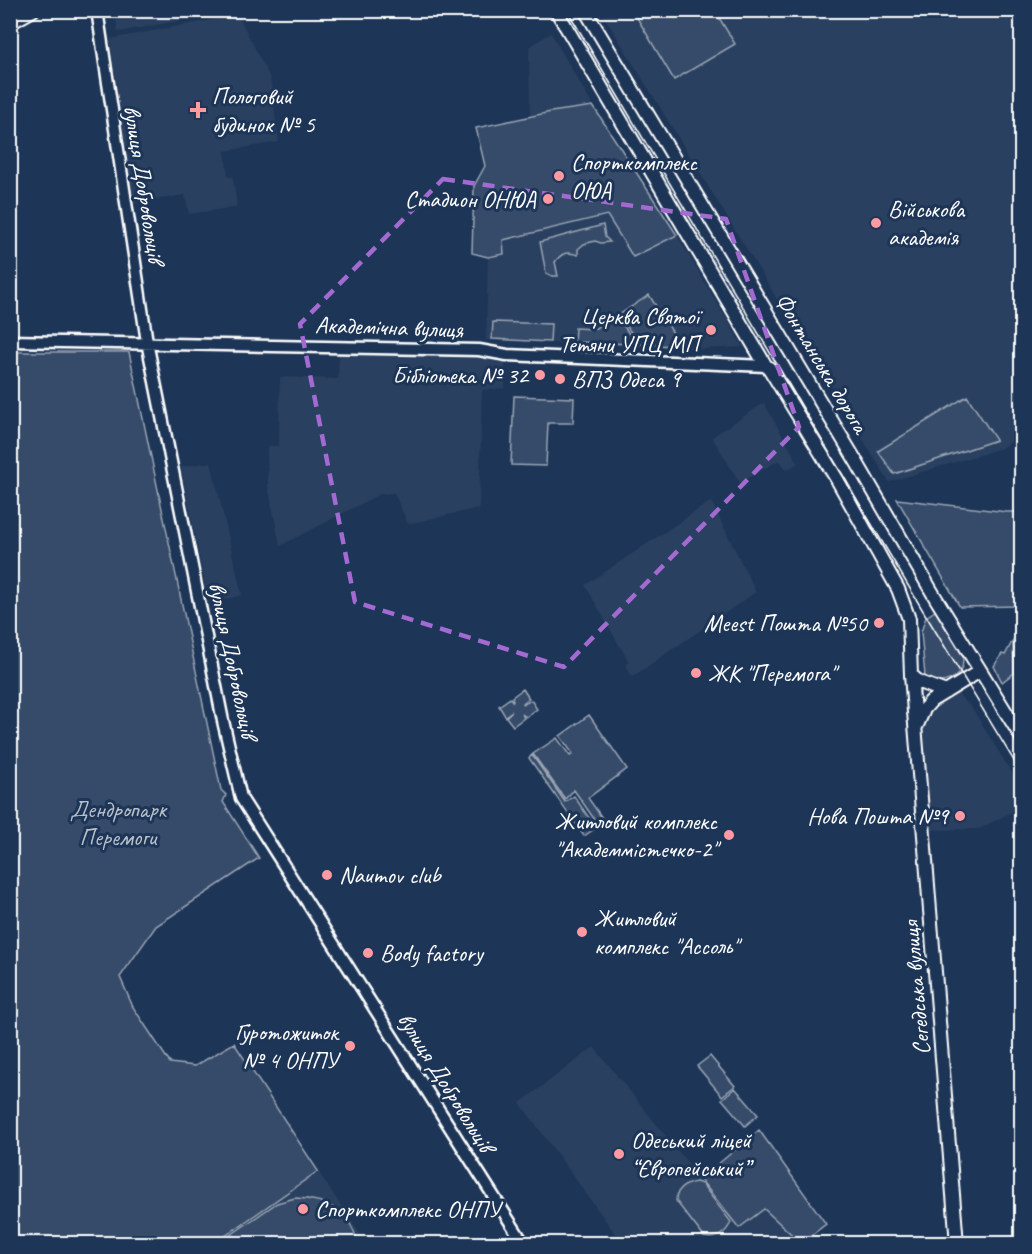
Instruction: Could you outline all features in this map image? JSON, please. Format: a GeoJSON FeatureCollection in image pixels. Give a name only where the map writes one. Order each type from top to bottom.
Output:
{"type":"FeatureCollection","features":[{"type":"Feature","properties":{"kind":"main road"},"geometry":{"type":"LineString","coordinates":[[10,23],[33,10]]}},
{"type":"Feature","properties":{"kind":"main road","name":"Фонтанська дорога"},"geometry":{"type":"LineString","coordinates":[[556,10],[766,366],[838,480],[898,589],[909,619]]}},
{"type":"Feature","properties":{"kind":"main road","name":"Фонтанська дорога"},"geometry":{"type":"LineString","coordinates":[[585,10],[1022,738]]}},
{"type":"Feature","properties":{"kind":"main road","name":"Сегедська вулиця"},"geometry":{"type":"LineString","coordinates":[[909,619],[911,675],[957,1244]]}},
{"type":"Feature","properties":{"kind":"main road"},"geometry":{"type":"LineString","coordinates":[[916,729],[924,709],[931,701],[980,671]]}},
{"type":"Feature","properties":{"kind":"main road"},"geometry":{"type":"LineString","coordinates":[[911,675],[919,682],[946,692]]}},
{"type":"Feature","properties":{"kind":"street","name":"вулиця Добровольців"},"geometry":{"type":"LineString","coordinates":[[97,10],[147,342],[221,710],[241,798],[524,1244]]}},
{"type":"Feature","properties":{"kind":"street","name":"Академічна вулиця"},"geometry":{"type":"LineString","coordinates":[[10,341],[479,350],[507,355],[766,366]]}},
{"type":"Feature","properties":{"kind":"highlighted area"},"geometry":{"type":"Polygon","coordinates":[[[443,179],[726,219],[799,427],[564,667],[355,602],[300,324],[443,179]]]}},
{"type":"Feature","properties":{"kind":"shaded area"},"geometry":{"type":"Polygon","coordinates":[[[115,10],[231,10],[231,11],[118,32],[115,10]]]}},
{"type":"Feature","properties":{"kind":"shaded area","name":"Військова академія"},"geometry":{"type":"Polygon","coordinates":[[[601,11],[1021,11],[1021,435],[1002,448],[889,482],[601,11]]]}},
{"type":"Feature","properties":{"kind":"shaded area","name":"Пологовий будинок № 5"},"geometry":{"type":"Polygon","coordinates":[[[238,15],[270,78],[279,142],[225,151],[228,177],[233,177],[237,207],[189,214],[185,195],[134,203],[110,39],[238,15]]]}},
{"type":"Feature","properties":{"kind":"shaded area"},"geometry":{"type":"Polygon","coordinates":[[[551,33],[593,106],[530,116],[529,47],[551,33]]]}},
{"type":"Feature","properties":{"kind":"shaded area"},"geometry":{"type":"Polygon","coordinates":[[[607,215],[633,257],[677,235],[743,347],[702,349],[486,340],[488,257],[504,254],[503,240],[607,215]]]}},
{"type":"Feature","properties":{"kind":"shaded area"},"geometry":{"type":"Polygon","coordinates":[[[339,354],[505,358],[505,388],[482,390],[479,508],[408,524],[394,493],[380,494],[280,546],[268,486],[267,446],[279,446],[280,377],[338,379],[339,354]]]}},
{"type":"Feature","properties":{"kind":"shaded area"},"geometry":{"type":"Polygon","coordinates":[[[764,403],[798,463],[787,470],[779,460],[740,483],[712,437],[764,403]]]}},
{"type":"Feature","properties":{"kind":"shaded area"},"geometry":{"type":"Polygon","coordinates":[[[211,462],[242,595],[209,604],[181,467],[211,462]]]}},
{"type":"Feature","properties":{"kind":"shaded area"},"geometry":{"type":"Polygon","coordinates":[[[711,501],[756,592],[632,677],[626,665],[629,662],[585,585],[711,501]]]}},
{"type":"Feature","properties":{"kind":"shaded area"},"geometry":{"type":"Polygon","coordinates":[[[957,693],[972,708],[1021,788],[1021,807],[979,829],[929,830],[919,731],[930,709],[948,696],[957,693]]]}},
{"type":"Feature","properties":{"kind":"shaded area","name":"Одеський ліцей “Європейський”"},"geometry":{"type":"Polygon","coordinates":[[[594,1047],[700,1178],[759,1130],[826,1224],[801,1243],[622,1243],[520,1103],[594,1047]]]}},
{"type":"Feature","properties":{"kind":"shaded area","name":"Спорткомплекс ОНПУ"},"geometry":{"type":"Polygon","coordinates":[[[318,1171],[366,1243],[215,1244],[318,1171]]]}},
{"type":"Feature","properties":{"kind":"green space"},"geometry":{"type":"Polygon","coordinates":[[[633,11],[715,11],[735,44],[674,80],[633,11]]]}},
{"type":"Feature","properties":{"kind":"green space","name":"Спорткомплекс ОЮА"},"geometry":{"type":"Polygon","coordinates":[[[593,106],[677,235],[633,257],[607,215],[503,240],[504,254],[488,257],[472,253],[474,186],[485,166],[476,128],[551,112],[593,106]]]}},
{"type":"Feature","properties":{"kind":"green space"},"geometry":{"type":"Polygon","coordinates":[[[603,225],[605,237],[610,242],[595,241],[584,244],[578,249],[578,255],[566,253],[558,258],[555,262],[558,276],[546,273],[540,242],[603,225]]]}},
{"type":"Feature","properties":{"kind":"green space"},"geometry":{"type":"Polygon","coordinates":[[[649,295],[673,333],[673,346],[639,344],[619,315],[649,295]]]}},
{"type":"Feature","properties":{"kind":"green space"},"geometry":{"type":"Polygon","coordinates":[[[617,316],[636,344],[574,342],[575,328],[594,329],[617,316]]]}},
{"type":"Feature","properties":{"kind":"green space"},"geometry":{"type":"Polygon","coordinates":[[[493,322],[551,324],[550,342],[492,339],[493,322]]]}},
{"type":"Feature","properties":{"kind":"green space","name":"Дендропарк Перемоги"},"geometry":{"type":"Polygon","coordinates":[[[11,352],[129,352],[221,790],[226,795],[223,802],[259,858],[156,926],[120,977],[133,1007],[170,1063],[195,1066],[234,1043],[318,1171],[215,1243],[11,1243],[11,352]]]}},
{"type":"Feature","properties":{"kind":"green space"},"geometry":{"type":"Polygon","coordinates":[[[514,396],[574,398],[573,423],[548,423],[546,466],[511,465],[514,396]]]}},
{"type":"Feature","properties":{"kind":"green space"},"geometry":{"type":"Polygon","coordinates":[[[967,396],[996,440],[894,474],[878,451],[967,396]]]}},
{"type":"Feature","properties":{"kind":"green space"},"geometry":{"type":"Polygon","coordinates":[[[897,499],[1021,512],[1021,606],[960,607],[897,499]]]}},
{"type":"Feature","properties":{"kind":"green space"},"geometry":{"type":"Polygon","coordinates":[[[935,611],[938,612],[963,654],[962,668],[959,673],[950,680],[939,682],[925,676],[921,632],[926,617],[935,611]]]}},
{"type":"Feature","properties":{"kind":"green space"},"geometry":{"type":"Polygon","coordinates":[[[1013,640],[1014,673],[1002,682],[994,666],[1002,654],[1005,655],[1013,640]]]}},
{"type":"Feature","properties":{"kind":"green space"},"geometry":{"type":"Polygon","coordinates":[[[523,689],[529,698],[523,703],[531,700],[537,709],[526,717],[522,714],[524,718],[513,726],[506,717],[512,711],[505,716],[499,706],[510,698],[513,702],[512,697],[523,689]]]}},
{"type":"Feature","properties":{"kind":"green space"},"geometry":{"type":"Polygon","coordinates":[[[589,715],[627,769],[588,798],[605,822],[599,826],[574,790],[565,799],[533,754],[557,738],[570,756],[573,754],[560,736],[589,715]]]}},
{"type":"Feature","properties":{"kind":"green space"},"geometry":{"type":"Polygon","coordinates":[[[532,755],[565,802],[574,796],[596,828],[584,836],[529,758],[532,755]]]}},
{"type":"Feature","properties":{"kind":"green space"},"geometry":{"type":"Polygon","coordinates":[[[710,1056],[735,1086],[722,1096],[697,1066],[710,1056]]]}},
{"type":"Feature","properties":{"kind":"green space"},"geometry":{"type":"Polygon","coordinates":[[[735,1088],[758,1115],[745,1126],[722,1099],[735,1088]]]}},
{"type":"Feature","properties":{"kind":"green space"},"geometry":{"type":"Polygon","coordinates":[[[759,1130],[826,1224],[801,1243],[764,1209],[739,1228],[700,1179],[759,1130]]]}},
{"type":"Feature","properties":{"kind":"green space"},"geometry":{"type":"Polygon","coordinates":[[[696,1182],[702,1184],[731,1222],[726,1230],[716,1237],[704,1237],[676,1201],[682,1188],[696,1182]]]}},
{"type":"Feature","properties":{"kind":"green space","name":"Спорткомплекс ОНПУ"},"geometry":{"type":"Polygon","coordinates":[[[295,1198],[317,1201],[336,1209],[349,1223],[358,1243],[219,1243],[277,1203],[295,1198]]]}},
{"type":"Feature","properties":{"kind":"tram line"},"geometry":{"type":"LineString","coordinates":[[567,10],[1022,774]]}},
{"type":"Feature","properties":{"kind":"place","name":"Пологовий будинок № 5"},"geometry":{"type":"Point","coordinates":[198,110]}},
{"type":"Feature","properties":{"kind":"place","name":"Спорткомплекс ОЮА"},"geometry":{"type":"Point","coordinates":[559,176]}},
{"type":"Feature","properties":{"kind":"place","name":"Стадион ОНЮА"},"geometry":{"type":"Point","coordinates":[548,199]}},
{"type":"Feature","properties":{"kind":"place","name":"Військова академія"},"geometry":{"type":"Point","coordinates":[876,223]}},
{"type":"Feature","properties":{"kind":"place","name":"Церква Святої Тетяни УПЦ МП"},"geometry":{"type":"Point","coordinates":[711,330]}},
{"type":"Feature","properties":{"kind":"place","name":"Бібліотека № 32"},"geometry":{"type":"Point","coordinates":[540,375]}},
{"type":"Feature","properties":{"kind":"place","name":"ВПЗ Одеса 9"},"geometry":{"type":"Point","coordinates":[560,379]}},
{"type":"Feature","properties":{"kind":"place","name":"Meest Пошта №50"},"geometry":{"type":"Point","coordinates":[879,623]}},
{"type":"Feature","properties":{"kind":"place","name":"ЖК \"Перемога\""},"geometry":{"type":"Point","coordinates":[696,673]}},
{"type":"Feature","properties":{"kind":"place","name":"Нова Пошта №9"},"geometry":{"type":"Point","coordinates":[960,816]}},
{"type":"Feature","properties":{"kind":"place","name":"Житловий комплекс \"Академмістечко-2\""},"geometry":{"type":"Point","coordinates":[729,835]}},
{"type":"Feature","properties":{"kind":"place","name":"Naumov club"},"geometry":{"type":"Point","coordinates":[327,875]}},
{"type":"Feature","properties":{"kind":"place","name":"Житловий комплекс \"Ассоль\""},"geometry":{"type":"Point","coordinates":[582,932]}},
{"type":"Feature","properties":{"kind":"place","name":"Body factory"},"geometry":{"type":"Point","coordinates":[368,953]}},
{"type":"Feature","properties":{"kind":"place","name":"Гуротожиток № 4 ОНПУ"},"geometry":{"type":"Point","coordinates":[350,1046]}},
{"type":"Feature","properties":{"kind":"place","name":"Одеський ліцей “Європейський”"},"geometry":{"type":"Point","coordinates":[619,1154]}},
{"type":"Feature","properties":{"kind":"place","name":"Спорткомплекс ОНПУ"},"geometry":{"type":"Point","coordinates":[303,1209]}}]}
